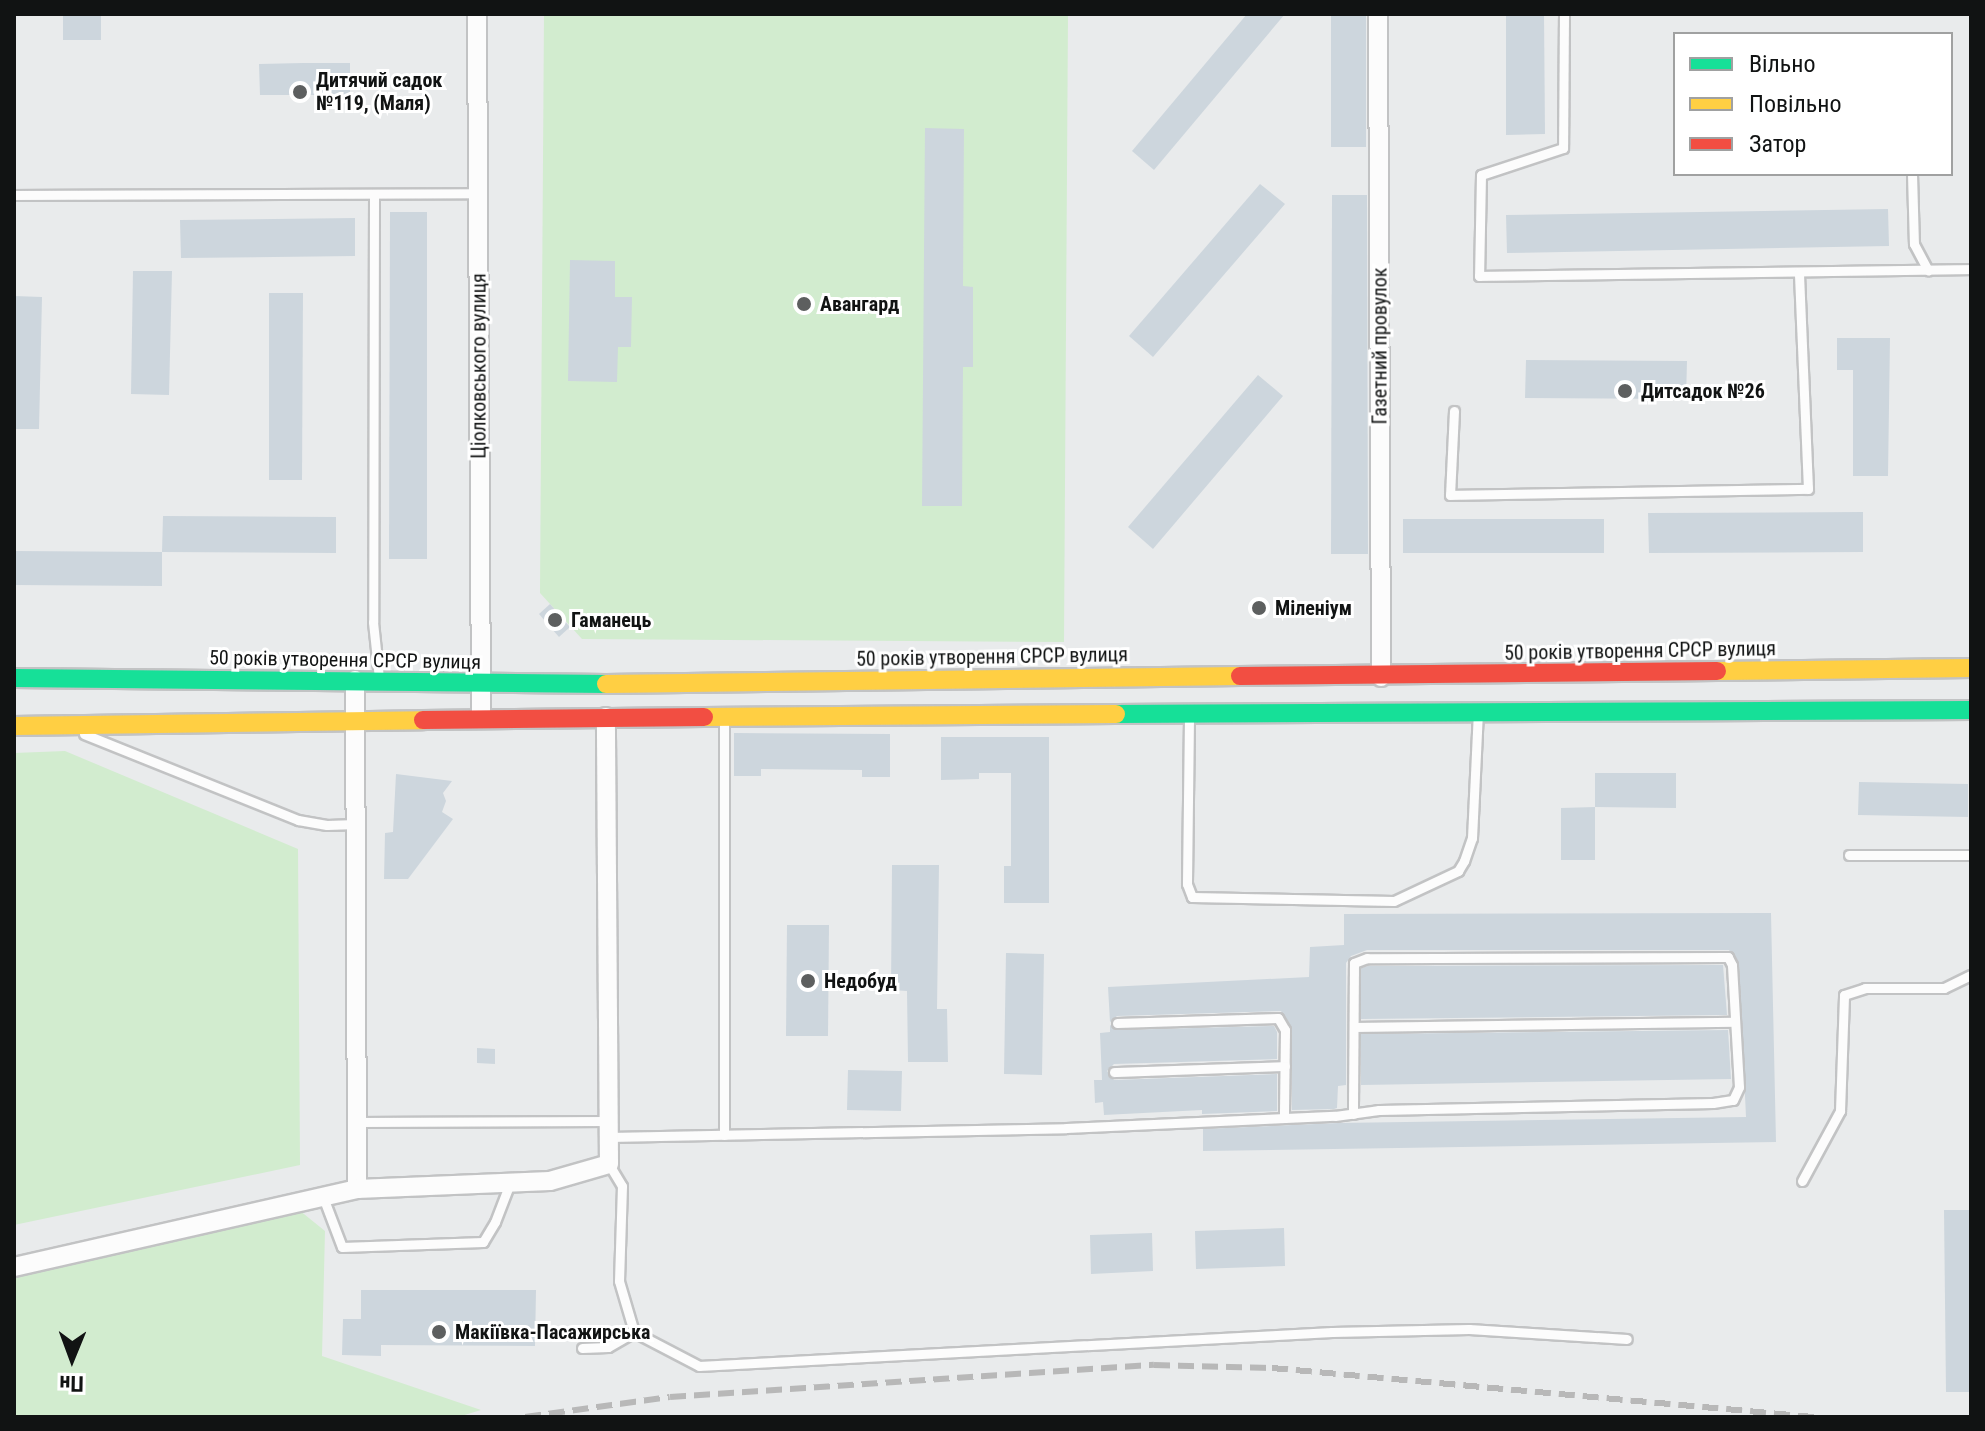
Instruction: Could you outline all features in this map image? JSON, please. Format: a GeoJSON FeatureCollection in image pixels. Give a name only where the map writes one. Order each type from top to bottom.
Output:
{"type":"FeatureCollection","features":[{"type":"Feature","properties":{"kind":"main road","name":"50 років утворення СРСР вулиця"},"geometry":{"type":"LineString","coordinates":[[14,678],[355,680],[481,685],[1971,668]]}},
{"type":"Feature","properties":{"kind":"main road"},"geometry":{"type":"LineString","coordinates":[[14,726],[355,719],[1971,710]]}},
{"type":"Feature","properties":{"kind":"street","name":"Ціолковського вулиця"},"geometry":{"type":"LineString","coordinates":[[477,14],[481,718]]}},
{"type":"Feature","properties":{"kind":"street","name":"Газетний провулок"},"geometry":{"type":"LineString","coordinates":[[1378,14],[1381,677]]}},
{"type":"Feature","properties":{"kind":"street"},"geometry":{"type":"LineString","coordinates":[[355,680],[358,824],[357,1189]]}},
{"type":"Feature","properties":{"kind":"street"},"geometry":{"type":"LineString","coordinates":[[14,1267],[357,1189],[550,1181],[609,1164],[606,717]]}},
{"type":"Feature","properties":{"kind":"lane"},"geometry":{"type":"LineString","coordinates":[[1564,14],[1563,148],[1481,175],[1479,276],[1971,269]]}},
{"type":"Feature","properties":{"kind":"lane"},"geometry":{"type":"LineString","coordinates":[[1912,176],[1914,244],[1928,270]]}},
{"type":"Feature","properties":{"kind":"lane"},"geometry":{"type":"LineString","coordinates":[[14,195],[478,193]]}},
{"type":"Feature","properties":{"kind":"lane"},"geometry":{"type":"LineString","coordinates":[[374,195],[373,622],[379,681]]}},
{"type":"Feature","properties":{"kind":"lane"},"geometry":{"type":"LineString","coordinates":[[1454,411],[1450,495],[1808,489],[1799,272]]}},
{"type":"Feature","properties":{"kind":"lane"},"geometry":{"type":"LineString","coordinates":[[1189,714],[1187,884],[1192,897],[1394,901],[1458,871],[1464,861],[1472,838],[1478,713]]}},
{"type":"Feature","properties":{"kind":"lane"},"geometry":{"type":"LineString","coordinates":[[724,716],[724,1135]]}},
{"type":"Feature","properties":{"kind":"lane"},"geometry":{"type":"LineString","coordinates":[[66,726],[298,820],[327,825],[358,824]]}},
{"type":"Feature","properties":{"kind":"lane"},"geometry":{"type":"LineString","coordinates":[[1849,855],[1971,855]]}},
{"type":"Feature","properties":{"kind":"lane"},"geometry":{"type":"LineString","coordinates":[[357,1122],[724,1135],[1066,1128],[1284,1118],[1353,1114],[1379,1110],[1733,1100],[1739,1087],[1732,965],[1728,957],[1367,958],[1354,963],[1353,1114]]}},
{"type":"Feature","properties":{"kind":"lane"},"geometry":{"type":"LineString","coordinates":[[1802,1181],[1840,1111],[1844,995],[1865,988],[1944,988],[1971,975]]}},
{"type":"Feature","properties":{"kind":"lane"},"geometry":{"type":"LineString","coordinates":[[1117,1023],[1278,1018],[1285,1030],[1284,1118]]}},
{"type":"Feature","properties":{"kind":"lane"},"geometry":{"type":"LineString","coordinates":[[1354,1027],[1735,1022]]}},
{"type":"Feature","properties":{"kind":"lane"},"geometry":{"type":"LineString","coordinates":[[1114,1072],[1285,1066]]}},
{"type":"Feature","properties":{"kind":"lane"},"geometry":{"type":"LineString","coordinates":[[609,1164],[622,1186],[619,1281],[634,1332],[699,1366],[1332,1332],[1469,1329],[1627,1339]]}},
{"type":"Feature","properties":{"kind":"lane"},"geometry":{"type":"LineString","coordinates":[[323,1197],[342,1247],[483,1242],[495,1222],[510,1183]]}},
{"type":"Feature","properties":{"kind":"lane"},"geometry":{"type":"LineString","coordinates":[[582,1348],[608,1347],[634,1332]]}},
{"type":"Feature","properties":{"kind":"green space","name":"Авангард"},"geometry":{"type":"Polygon","coordinates":[[[544,14],[1068,14],[1064,642],[582,639],[540,593],[544,14]]]}},
{"type":"Feature","properties":{"kind":"green space"},"geometry":{"type":"Polygon","coordinates":[[[65,751],[298,849],[300,1165],[14,1225],[14,753],[65,751]]]}},
{"type":"Feature","properties":{"kind":"green space"},"geometry":{"type":"Polygon","coordinates":[[[299,1210],[325,1231],[322,1356],[481,1410],[458,1417],[14,1417],[14,1276],[299,1210]]]}},
{"type":"Feature","properties":{"kind":"building"},"geometry":{"type":"Polygon","coordinates":[[[63,14],[101,14],[101,40],[63,40],[63,14]]]}},
{"type":"Feature","properties":{"kind":"building"},"geometry":{"type":"Polygon","coordinates":[[[1247,14],[1285,14],[1154,170],[1132,151],[1247,14]]]}},
{"type":"Feature","properties":{"kind":"building"},"geometry":{"type":"Polygon","coordinates":[[[1331,14],[1366,14],[1366,147],[1331,147],[1331,14]]]}},
{"type":"Feature","properties":{"kind":"building"},"geometry":{"type":"Polygon","coordinates":[[[1506,14],[1544,14],[1545,134],[1506,135],[1506,14]]]}},
{"type":"Feature","properties":{"kind":"building"},"geometry":{"type":"Polygon","coordinates":[[[350,63],[350,95],[260,95],[259,64],[350,63]]]}},
{"type":"Feature","properties":{"kind":"building"},"geometry":{"type":"Polygon","coordinates":[[[925,128],[964,129],[963,286],[973,287],[973,367],[963,367],[962,506],[922,506],[925,128]]]}},
{"type":"Feature","properties":{"kind":"building"},"geometry":{"type":"Polygon","coordinates":[[[1260,184],[1285,204],[1153,357],[1129,336],[1260,184]]]}},
{"type":"Feature","properties":{"kind":"building"},"geometry":{"type":"Polygon","coordinates":[[[1332,195],[1367,195],[1368,554],[1331,554],[1332,195]]]}},
{"type":"Feature","properties":{"kind":"building"},"geometry":{"type":"Polygon","coordinates":[[[1888,209],[1889,246],[1507,253],[1506,215],[1888,209]]]}},
{"type":"Feature","properties":{"kind":"building"},"geometry":{"type":"Polygon","coordinates":[[[390,212],[427,212],[427,559],[389,559],[390,212]]]}},
{"type":"Feature","properties":{"kind":"building"},"geometry":{"type":"Polygon","coordinates":[[[355,218],[355,256],[181,258],[180,220],[355,218]]]}},
{"type":"Feature","properties":{"kind":"building"},"geometry":{"type":"Polygon","coordinates":[[[570,260],[615,261],[615,297],[632,297],[631,347],[618,347],[617,382],[568,381],[570,260]]]}},
{"type":"Feature","properties":{"kind":"building"},"geometry":{"type":"Polygon","coordinates":[[[133,271],[172,271],[169,395],[131,394],[133,271]]]}},
{"type":"Feature","properties":{"kind":"building"},"geometry":{"type":"Polygon","coordinates":[[[269,293],[303,293],[302,480],[269,480],[269,293]]]}},
{"type":"Feature","properties":{"kind":"building"},"geometry":{"type":"Polygon","coordinates":[[[14,296],[42,297],[39,429],[14,429],[14,296]]]}},
{"type":"Feature","properties":{"kind":"building"},"geometry":{"type":"Polygon","coordinates":[[[1837,338],[1890,338],[1888,476],[1853,476],[1853,370],[1837,370],[1837,338]]]}},
{"type":"Feature","properties":{"kind":"building"},"geometry":{"type":"Polygon","coordinates":[[[1526,360],[1687,361],[1686,399],[1525,398],[1526,360]]]}},
{"type":"Feature","properties":{"kind":"building"},"geometry":{"type":"Polygon","coordinates":[[[1258,375],[1283,396],[1153,549],[1128,527],[1258,375]]]}},
{"type":"Feature","properties":{"kind":"building"},"geometry":{"type":"Polygon","coordinates":[[[1863,512],[1863,552],[1649,553],[1648,513],[1863,512]]]}},
{"type":"Feature","properties":{"kind":"building"},"geometry":{"type":"Polygon","coordinates":[[[163,516],[336,517],[336,553],[162,552],[163,516]]]}},
{"type":"Feature","properties":{"kind":"building"},"geometry":{"type":"Polygon","coordinates":[[[1403,519],[1604,519],[1604,553],[1403,553],[1403,519]]]}},
{"type":"Feature","properties":{"kind":"building"},"geometry":{"type":"Polygon","coordinates":[[[14,551],[162,552],[162,586],[14,585],[14,551]]]}},
{"type":"Feature","properties":{"kind":"building","name":"Гаманець"},"geometry":{"type":"Polygon","coordinates":[[[550,604],[570,627],[559,637],[539,614],[550,604]]]}},
{"type":"Feature","properties":{"kind":"building"},"geometry":{"type":"Polygon","coordinates":[[[734,733],[890,734],[890,777],[862,777],[862,770],[761,769],[761,776],[734,776],[734,733]]]}},
{"type":"Feature","properties":{"kind":"building"},"geometry":{"type":"Polygon","coordinates":[[[941,737],[1049,737],[1049,903],[1004,903],[1004,866],[1011,866],[1011,773],[979,773],[979,779],[941,780],[941,737]]]}},
{"type":"Feature","properties":{"kind":"building"},"geometry":{"type":"Polygon","coordinates":[[[1595,773],[1676,773],[1676,808],[1595,807],[1595,773]]]}},
{"type":"Feature","properties":{"kind":"building"},"geometry":{"type":"Polygon","coordinates":[[[396,774],[452,781],[443,793],[446,801],[442,812],[453,819],[408,879],[384,879],[385,833],[393,832],[396,774]]]}},
{"type":"Feature","properties":{"kind":"building"},"geometry":{"type":"Polygon","coordinates":[[[1859,782],[1968,784],[1968,817],[1858,815],[1859,782]]]}},
{"type":"Feature","properties":{"kind":"building"},"geometry":{"type":"Polygon","coordinates":[[[1595,807],[1595,860],[1561,860],[1561,808],[1595,807]]]}},
{"type":"Feature","properties":{"kind":"building"},"geometry":{"type":"Polygon","coordinates":[[[892,865],[939,865],[937,1009],[947,1009],[948,1062],[908,1062],[907,991],[891,990],[892,865]]]}},
{"type":"Feature","properties":{"kind":"building"},"geometry":{"type":"Polygon","coordinates":[[[1771,913],[1776,1142],[1203,1151],[1203,1129],[1338,1123],[1746,1117],[1739,965],[1729,950],[1367,950],[1351,956],[1346,963],[1346,1085],[1338,1086],[1337,1108],[1334,1109],[1292,1110],[1292,1030],[1281,1011],[1117,1016],[1110,1022],[1108,987],[1309,977],[1310,947],[1344,945],[1344,914],[1771,913]]]}},
{"type":"Feature","properties":{"kind":"building","name":"Недобуд"},"geometry":{"type":"Polygon","coordinates":[[[787,925],[829,925],[828,1036],[786,1036],[787,925]]]}},
{"type":"Feature","properties":{"kind":"building"},"geometry":{"type":"Polygon","coordinates":[[[1006,953],[1044,954],[1042,1075],[1004,1074],[1006,953]]]}},
{"type":"Feature","properties":{"kind":"building"},"geometry":{"type":"Polygon","coordinates":[[[1723,965],[1727,1015],[1361,1019],[1361,968],[1368,966],[1723,965]]]}},
{"type":"Feature","properties":{"kind":"building"},"geometry":{"type":"Polygon","coordinates":[[[1110,1025],[1117,1030],[1274,1026],[1277,1032],[1277,1059],[1114,1064],[1107,1071],[1114,1080],[1277,1074],[1277,1111],[1202,1114],[1202,1110],[1104,1115],[1103,1102],[1095,1103],[1094,1080],[1102,1080],[1100,1033],[1110,1032],[1110,1025]]]}},
{"type":"Feature","properties":{"kind":"building"},"geometry":{"type":"Polygon","coordinates":[[[1728,1030],[1731,1079],[1361,1085],[1361,1034],[1728,1030]]]}},
{"type":"Feature","properties":{"kind":"building"},"geometry":{"type":"Polygon","coordinates":[[[477,1048],[495,1049],[495,1064],[477,1063],[477,1048]]]}},
{"type":"Feature","properties":{"kind":"building"},"geometry":{"type":"Polygon","coordinates":[[[848,1070],[902,1071],[901,1111],[847,1110],[848,1070]]]}},
{"type":"Feature","properties":{"kind":"building"},"geometry":{"type":"Polygon","coordinates":[[[1944,1210],[1971,1210],[1971,1392],[1946,1392],[1944,1210]]]}},
{"type":"Feature","properties":{"kind":"building"},"geometry":{"type":"Polygon","coordinates":[[[1284,1228],[1285,1266],[1196,1269],[1195,1231],[1284,1228]]]}},
{"type":"Feature","properties":{"kind":"building"},"geometry":{"type":"Polygon","coordinates":[[[1152,1233],[1153,1271],[1091,1274],[1090,1235],[1152,1233]]]}},
{"type":"Feature","properties":{"kind":"building","name":"Макіївка-Пасажирська"},"geometry":{"type":"Polygon","coordinates":[[[361,1290],[536,1290],[535,1346],[381,1345],[381,1356],[342,1355],[343,1319],[361,1319],[361,1290]]]}},
{"type":"Feature","properties":{"kind":"railway"},"geometry":{"type":"LineString","coordinates":[[525,1417],[670,1397],[1154,1365],[1272,1368],[1814,1417]]}},
{"type":"Feature","properties":{"kind":"traffic: fast"},"geometry":{"type":"LineString","coordinates":[[14,678],[606,684]]}},
{"type":"Feature","properties":{"kind":"traffic: fast"},"geometry":{"type":"LineString","coordinates":[[1116,714],[1971,710]]}},
{"type":"Feature","properties":{"kind":"traffic: slow"},"geometry":{"type":"LineString","coordinates":[[1717,671],[1971,668]]}},
{"type":"Feature","properties":{"kind":"traffic: slow"},"geometry":{"type":"LineString","coordinates":[[606,684],[1240,676]]}},
{"type":"Feature","properties":{"kind":"traffic: slow"},"geometry":{"type":"LineString","coordinates":[[704,717],[1116,714]]}},
{"type":"Feature","properties":{"kind":"traffic: slow"},"geometry":{"type":"LineString","coordinates":[[14,726],[423,720]]}},
{"type":"Feature","properties":{"kind":"traffic: jam"},"geometry":{"type":"LineString","coordinates":[[1240,676],[1717,671]]}},
{"type":"Feature","properties":{"kind":"traffic: jam"},"geometry":{"type":"LineString","coordinates":[[423,720],[704,717]]}},
{"type":"Feature","properties":{"kind":"place","name":"Дитячий садок №119, (Маля)"},"geometry":{"type":"Point","coordinates":[300,92]}},
{"type":"Feature","properties":{"kind":"place","name":"Авангард"},"geometry":{"type":"Point","coordinates":[804,304]}},
{"type":"Feature","properties":{"kind":"place","name":"Дитсадок №26"},"geometry":{"type":"Point","coordinates":[1625,391]}},
{"type":"Feature","properties":{"kind":"place","name":"Міленіум"},"geometry":{"type":"Point","coordinates":[1259,608]}},
{"type":"Feature","properties":{"kind":"place","name":"Гаманець"},"geometry":{"type":"Point","coordinates":[555,620]}},
{"type":"Feature","properties":{"kind":"place","name":"Недобуд"},"geometry":{"type":"Point","coordinates":[808,981]}},
{"type":"Feature","properties":{"kind":"place","name":"Макіївка-Пасажирська"},"geometry":{"type":"Point","coordinates":[439,1332]}}]}
